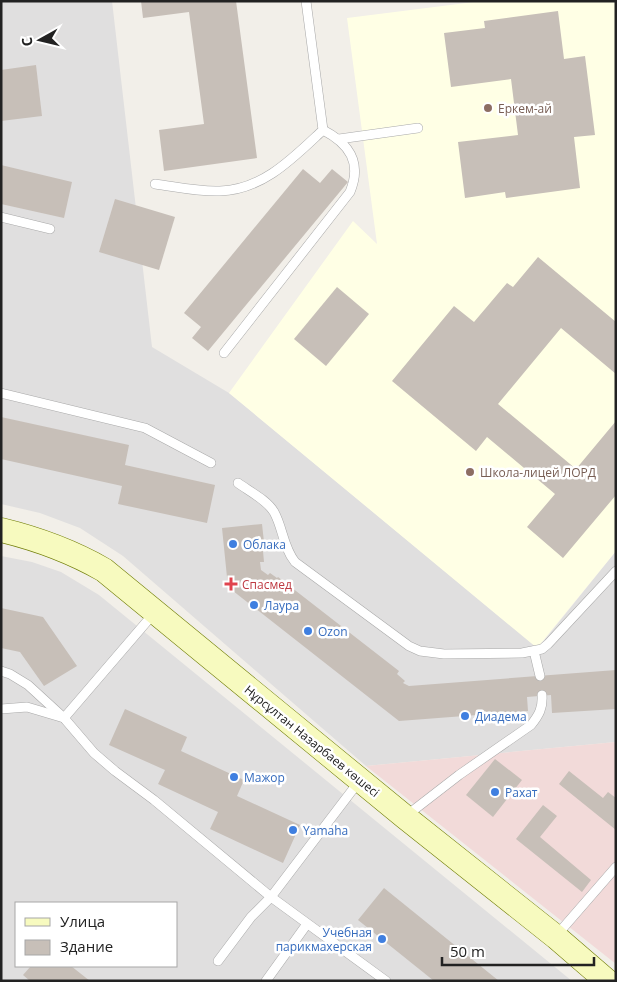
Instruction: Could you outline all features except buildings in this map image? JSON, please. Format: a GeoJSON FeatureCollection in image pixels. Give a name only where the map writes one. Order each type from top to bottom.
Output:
{"type":"FeatureCollection","features":[{"type":"Feature","properties":{"kind":"main road","name":"Нұрсұлтан Назарбаев көшесі"},"geometry":{"type":"LineString","coordinates":[[1,530],[38,540],[89,562],[109,574],[405,817],[556,937],[603,980]]}},
{"type":"Feature","properties":{"kind":"lane"},"geometry":{"type":"LineString","coordinates":[[306,1],[323,130]]}},
{"type":"Feature","properties":{"kind":"lane"},"geometry":{"type":"LineString","coordinates":[[339,140],[418,128]]}},
{"type":"Feature","properties":{"kind":"lane"},"geometry":{"type":"LineString","coordinates":[[224,353],[350,192],[354,180],[354,166],[350,152],[339,140],[323,130]]}},
{"type":"Feature","properties":{"kind":"lane"},"geometry":{"type":"LineString","coordinates":[[155,184],[205,191],[222,191],[245,186],[282,168],[323,130]]}},
{"type":"Feature","properties":{"kind":"lane"},"geometry":{"type":"LineString","coordinates":[[1,217],[50,229]]}},
{"type":"Feature","properties":{"kind":"lane"},"geometry":{"type":"LineString","coordinates":[[1,393],[145,428],[211,463]]}},
{"type":"Feature","properties":{"kind":"lane"},"geometry":{"type":"LineString","coordinates":[[238,482],[270,507],[278,520],[287,549],[295,562],[410,646],[420,651],[444,654],[534,651],[548,644],[616,571]]}},
{"type":"Feature","properties":{"kind":"lane"},"geometry":{"type":"LineString","coordinates":[[64,718],[156,612]]}},
{"type":"Feature","properties":{"kind":"lane"},"geometry":{"type":"LineString","coordinates":[[534,651],[540,676]]}},
{"type":"Feature","properties":{"kind":"lane"},"geometry":{"type":"LineString","coordinates":[[1,671],[28,685],[64,718],[94,753],[271,897],[386,981]]}},
{"type":"Feature","properties":{"kind":"lane"},"geometry":{"type":"LineString","coordinates":[[405,817],[459,775],[531,725],[538,716],[542,706],[542,696]]}},
{"type":"Feature","properties":{"kind":"lane"},"geometry":{"type":"LineString","coordinates":[[1,709],[28,707],[64,718]]}},
{"type":"Feature","properties":{"kind":"lane"},"geometry":{"type":"LineString","coordinates":[[218,961],[251,917],[271,897],[360,780]]}},
{"type":"Feature","properties":{"kind":"lane"},"geometry":{"type":"LineString","coordinates":[[556,937],[616,867]]}},
{"type":"Feature","properties":{"kind":"lane"},"geometry":{"type":"LineString","coordinates":[[266,981],[307,924]]}},
{"type":"Feature","properties":{"kind":"shaded area"},"geometry":{"type":"Polygon","coordinates":[[[1,1],[112,1],[152,347],[229,393],[538,648],[616,551],[616,742],[366,766],[123,556],[80,528],[40,513],[1,504],[1,1]]]}},
{"type":"Feature","properties":{"kind":"shaded area","name":"Школа-лицей ЛОРД"},"geometry":{"type":"Polygon","coordinates":[[[482,1],[616,1],[616,551],[537,648],[229,393],[353,221],[377,244],[347,18],[482,1]]]}},
{"type":"Feature","properties":{"kind":"shaded area"},"geometry":{"type":"Polygon","coordinates":[[[1,556],[32,562],[61,572],[99,595],[572,981],[1,981],[1,556]]]}},
{"type":"Feature","properties":{"kind":"shaded area"},"geometry":{"type":"Polygon","coordinates":[[[616,742],[616,964],[366,766],[616,742]]]}},
{"type":"Feature","properties":{"kind":"place","name":"Еркем-ай"},"geometry":{"type":"Point","coordinates":[488,108]}},
{"type":"Feature","properties":{"kind":"place","name":"Школа-лицей ЛОРД"},"geometry":{"type":"Point","coordinates":[470,472]}},
{"type":"Feature","properties":{"kind":"place","name":"Облака"},"geometry":{"type":"Point","coordinates":[233,544]}},
{"type":"Feature","properties":{"kind":"place","name":"Спасмед"},"geometry":{"type":"Point","coordinates":[231,584]}},
{"type":"Feature","properties":{"kind":"place","name":"Лаура"},"geometry":{"type":"Point","coordinates":[254,605]}},
{"type":"Feature","properties":{"kind":"place","name":"Ozon"},"geometry":{"type":"Point","coordinates":[308,631]}},
{"type":"Feature","properties":{"kind":"place","name":"Диадема"},"geometry":{"type":"Point","coordinates":[465,716]}},
{"type":"Feature","properties":{"kind":"place","name":"Мажор"},"geometry":{"type":"Point","coordinates":[234,777]}},
{"type":"Feature","properties":{"kind":"place","name":"Рахат"},"geometry":{"type":"Point","coordinates":[495,792]}},
{"type":"Feature","properties":{"kind":"place","name":"Yamaha"},"geometry":{"type":"Point","coordinates":[293,830]}},
{"type":"Feature","properties":{"kind":"place","name":"Учебная парикмахерская"},"geometry":{"type":"Point","coordinates":[382,939]}}]}
